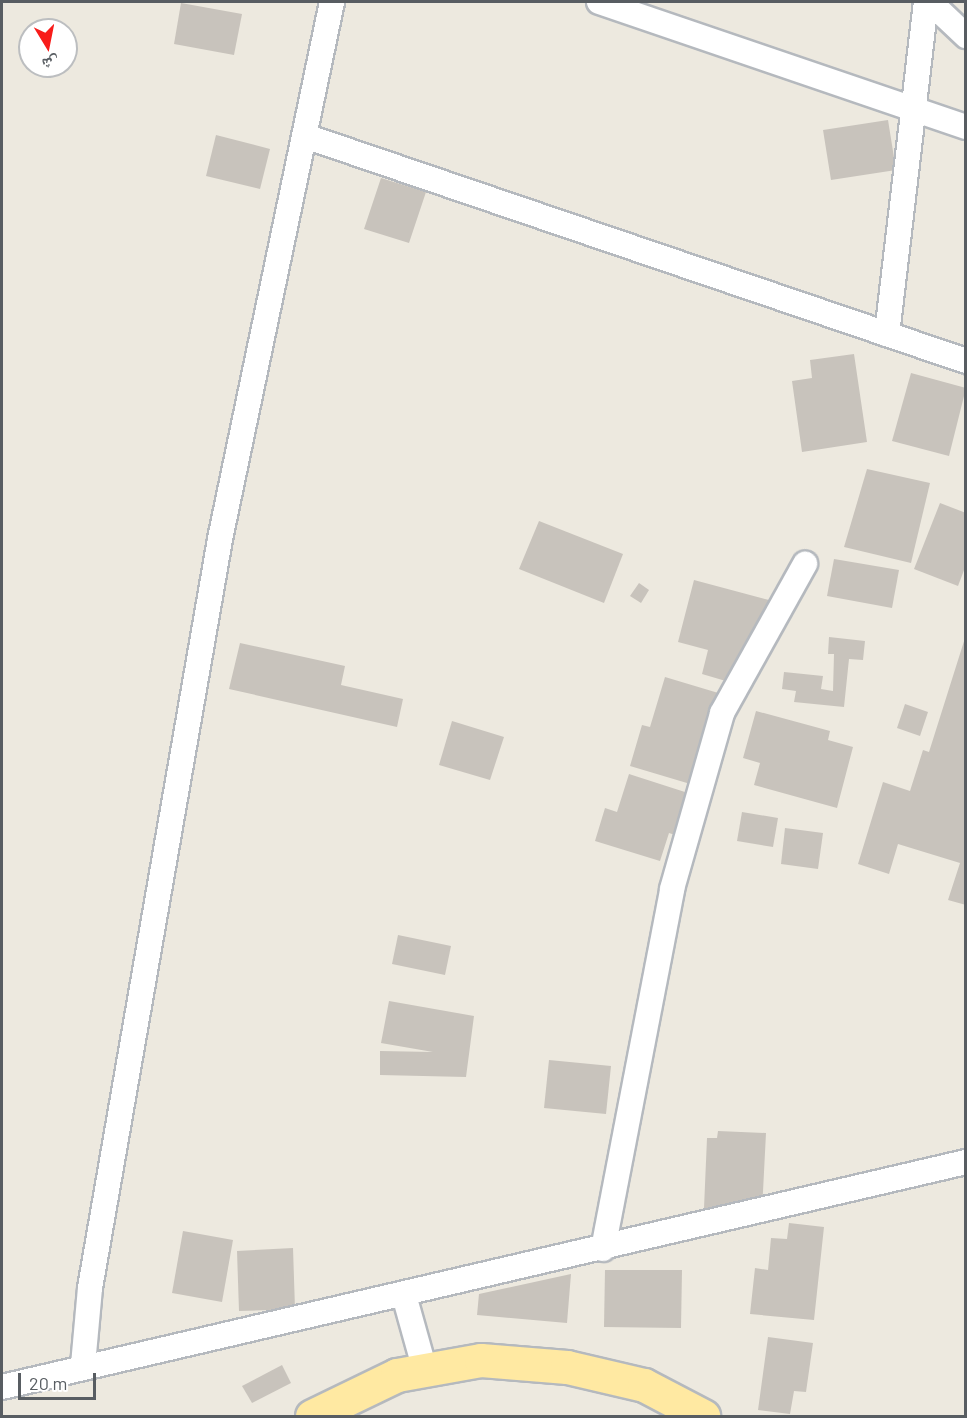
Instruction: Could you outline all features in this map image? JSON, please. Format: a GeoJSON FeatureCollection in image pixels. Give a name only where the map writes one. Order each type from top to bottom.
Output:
{"type":"FeatureCollection","features":[{"type":"Feature","properties":{"kind":"main road"},"geometry":{"type":"LineString","coordinates":[[312,1416],[397,1375],[481,1360],[567,1367],[644,1385],[703,1416]]}},
{"type":"Feature","properties":{"kind":"street"},"geometry":{"type":"LineString","coordinates":[[83,1365],[90,1288],[218,551],[332,2]]}},
{"type":"Feature","properties":{"kind":"street"},"geometry":{"type":"LineString","coordinates":[[599,2],[966,127]]}},
{"type":"Feature","properties":{"kind":"street"},"geometry":{"type":"LineString","coordinates":[[887,334],[911,108],[928,2]]}},
{"type":"Feature","properties":{"kind":"street"},"geometry":{"type":"LineString","coordinates":[[928,2],[966,36]]}},
{"type":"Feature","properties":{"kind":"street"},"geometry":{"type":"LineString","coordinates":[[305,136],[966,361]]}},
{"type":"Feature","properties":{"kind":"street"},"geometry":{"type":"LineString","coordinates":[[603,1249],[672,889],[722,713],[805,564]]}},
{"type":"Feature","properties":{"kind":"street"},"geometry":{"type":"LineString","coordinates":[[2,1387],[83,1365],[404,1296],[966,1162]]}},
{"type":"Feature","properties":{"kind":"street"},"geometry":{"type":"LineString","coordinates":[[404,1296],[424,1370]]}},
{"type":"Feature","properties":{"kind":"building"},"geometry":{"type":"Polygon","coordinates":[[[181,3],[242,14],[234,55],[174,44],[181,3]]]}},
{"type":"Feature","properties":{"kind":"building"},"geometry":{"type":"Polygon","coordinates":[[[888,120],[896,170],[831,180],[823,130],[888,120]]]}},
{"type":"Feature","properties":{"kind":"building"},"geometry":{"type":"Polygon","coordinates":[[[216,135],[270,149],[260,189],[206,176],[216,135]]]}},
{"type":"Feature","properties":{"kind":"building"},"geometry":{"type":"Polygon","coordinates":[[[381,178],[426,192],[409,243],[364,229],[381,178]]]}},
{"type":"Feature","properties":{"kind":"building"},"geometry":{"type":"Polygon","coordinates":[[[854,354],[867,442],[802,452],[792,381],[812,378],[810,360],[854,354]]]}},
{"type":"Feature","properties":{"kind":"building"},"geometry":{"type":"Polygon","coordinates":[[[911,373],[966,388],[949,456],[892,441],[911,373]]]}},
{"type":"Feature","properties":{"kind":"building"},"geometry":{"type":"Polygon","coordinates":[[[867,469],[930,483],[911,563],[844,547],[867,469]]]}},
{"type":"Feature","properties":{"kind":"building"},"geometry":{"type":"Polygon","coordinates":[[[940,503],[966,513],[966,565],[958,586],[914,569],[940,503]]]}},
{"type":"Feature","properties":{"kind":"building"},"geometry":{"type":"Polygon","coordinates":[[[539,521],[623,554],[604,603],[519,569],[539,521]]]}},
{"type":"Feature","properties":{"kind":"building"},"geometry":{"type":"Polygon","coordinates":[[[834,559],[899,570],[892,608],[827,596],[834,559]]]}},
{"type":"Feature","properties":{"kind":"building"},"geometry":{"type":"Polygon","coordinates":[[[694,580],[769,600],[755,649],[736,684],[702,674],[708,650],[678,642],[694,580]]]}},
{"type":"Feature","properties":{"kind":"building"},"geometry":{"type":"Polygon","coordinates":[[[639,583],[649,590],[641,603],[630,596],[639,583]]]}},
{"type":"Feature","properties":{"kind":"building"},"geometry":{"type":"Polygon","coordinates":[[[829,637],[865,641],[863,660],[849,659],[844,707],[794,702],[796,691],[782,689],[784,672],[823,676],[821,689],[833,691],[834,654],[828,654],[829,637]]]}},
{"type":"Feature","properties":{"kind":"building"},"geometry":{"type":"Polygon","coordinates":[[[965,638],[966,905],[948,900],[960,863],[898,844],[889,874],[858,864],[883,782],[910,791],[923,750],[929,752],[965,638]]]}},
{"type":"Feature","properties":{"kind":"building"},"geometry":{"type":"Polygon","coordinates":[[[240,643],[345,666],[341,685],[403,699],[397,727],[229,689],[240,643]]]}},
{"type":"Feature","properties":{"kind":"building"},"geometry":{"type":"Polygon","coordinates":[[[665,677],[725,695],[697,786],[630,766],[642,725],[650,727],[665,677]]]}},
{"type":"Feature","properties":{"kind":"building"},"geometry":{"type":"Polygon","coordinates":[[[905,704],[928,712],[920,736],[897,728],[905,704]]]}},
{"type":"Feature","properties":{"kind":"building"},"geometry":{"type":"Polygon","coordinates":[[[756,711],[830,731],[828,740],[853,747],[837,808],[754,785],[760,763],[743,758],[756,711]]]}},
{"type":"Feature","properties":{"kind":"building"},"geometry":{"type":"Polygon","coordinates":[[[452,721],[504,737],[490,780],[439,765],[452,721]]]}},
{"type":"Feature","properties":{"kind":"building"},"geometry":{"type":"Polygon","coordinates":[[[629,774],[688,793],[675,835],[669,833],[660,861],[595,841],[605,808],[617,812],[629,774]]]}},
{"type":"Feature","properties":{"kind":"building"},"geometry":{"type":"Polygon","coordinates":[[[742,812],[778,818],[773,847],[737,841],[742,812]]]}},
{"type":"Feature","properties":{"kind":"building"},"geometry":{"type":"Polygon","coordinates":[[[785,828],[823,833],[818,869],[781,864],[785,828]]]}},
{"type":"Feature","properties":{"kind":"building"},"geometry":{"type":"Polygon","coordinates":[[[398,935],[451,946],[445,975],[392,964],[398,935]]]}},
{"type":"Feature","properties":{"kind":"building"},"geometry":{"type":"Polygon","coordinates":[[[389,1001],[474,1016],[466,1077],[380,1075],[380,1051],[433,1052],[381,1043],[389,1001]]]}},
{"type":"Feature","properties":{"kind":"building"},"geometry":{"type":"Polygon","coordinates":[[[549,1060],[611,1066],[606,1114],[544,1108],[549,1060]]]}},
{"type":"Feature","properties":{"kind":"building"},"geometry":{"type":"Polygon","coordinates":[[[718,1131],[766,1133],[762,1211],[704,1208],[707,1138],[717,1138],[718,1131]]]}},
{"type":"Feature","properties":{"kind":"building"},"geometry":{"type":"Polygon","coordinates":[[[789,1223],[824,1227],[814,1320],[750,1314],[755,1268],[768,1270],[771,1238],[787,1239],[789,1223]]]}},
{"type":"Feature","properties":{"kind":"building"},"geometry":{"type":"Polygon","coordinates":[[[183,1231],[233,1240],[222,1302],[172,1293],[183,1231]]]}},
{"type":"Feature","properties":{"kind":"building"},"geometry":{"type":"Polygon","coordinates":[[[293,1248],[295,1309],[239,1311],[237,1251],[293,1248]]]}},
{"type":"Feature","properties":{"kind":"building"},"geometry":{"type":"Polygon","coordinates":[[[605,1270],[682,1270],[681,1328],[604,1327],[605,1270]]]}},
{"type":"Feature","properties":{"kind":"building"},"geometry":{"type":"Polygon","coordinates":[[[571,1274],[567,1323],[477,1315],[479,1294],[571,1274]]]}},
{"type":"Feature","properties":{"kind":"building"},"geometry":{"type":"Polygon","coordinates":[[[768,1337],[813,1343],[806,1392],[794,1391],[790,1414],[758,1410],[768,1337]]]}},
{"type":"Feature","properties":{"kind":"building"},"geometry":{"type":"Polygon","coordinates":[[[282,1365],[291,1383],[252,1403],[242,1386],[282,1365]]]}}]}
